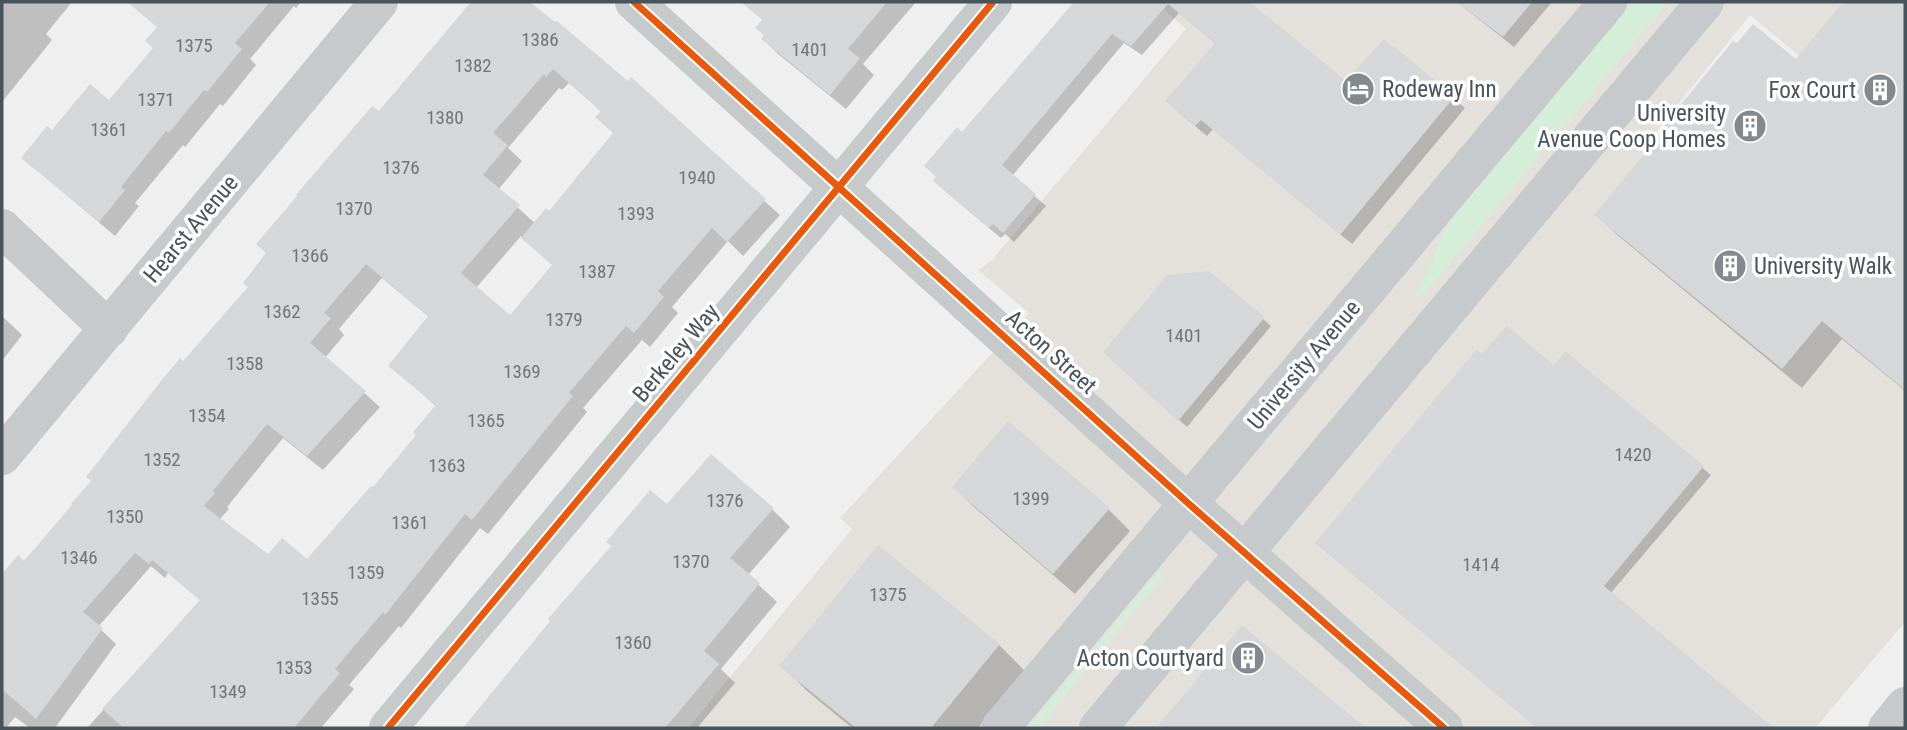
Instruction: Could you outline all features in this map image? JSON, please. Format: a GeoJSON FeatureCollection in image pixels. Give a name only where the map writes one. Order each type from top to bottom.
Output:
{"type":"FeatureCollection","features":[{"type":"Feature","properties":{"kind":"main road","name":"University Avenue"},"geometry":{"type":"LineString","coordinates":[[1000,728],[1608,2]]}},
{"type":"Feature","properties":{"kind":"main road"},"geometry":{"type":"LineString","coordinates":[[1098,728],[1705,2]]}},
{"type":"Feature","properties":{"kind":"street","name":"Hearst Avenue"},"geometry":{"type":"LineString","coordinates":[[2,456],[379,2]]}},
{"type":"Feature","properties":{"kind":"street","name":"Acton Street"},"geometry":{"type":"LineString","coordinates":[[634,2],[1189,504],[1444,728]]}},
{"type":"Feature","properties":{"kind":"street","name":"Berkeley Way"},"geometry":{"type":"LineString","coordinates":[[388,728],[993,2]]}},
{"type":"Feature","properties":{"kind":"street"},"geometry":{"type":"LineString","coordinates":[[2,228],[109,329]]}},
{"type":"Feature","properties":{"kind":"street"},"geometry":{"type":"LineString","coordinates":[[1887,728],[1905,706]]}},
{"type":"Feature","properties":{"kind":"shaded area"},"geometry":{"type":"Polygon","coordinates":[[[1155,2],[1905,2],[1905,144],[1750,15],[1650,139],[1841,298],[1822,321],[1905,391],[1905,622],[1815,728],[688,728],[852,529],[840,518],[1029,313],[978,270],[993,259],[1186,29],[1155,2]]]}},
{"type":"Feature","properties":{"kind":"green space"},"geometry":{"type":"Polygon","coordinates":[[[1633,2],[1668,2],[1420,298],[1415,294],[1425,278],[1449,222],[1633,2]]]}},
{"type":"Feature","properties":{"kind":"green space"},"geometry":{"type":"Polygon","coordinates":[[[1158,572],[1163,576],[1038,728],[1028,728],[1158,572]]]}},
{"type":"Feature","properties":{"kind":"building"},"geometry":{"type":"Polygon","coordinates":[[[127,2],[270,2],[235,43],[242,49],[169,133],[166,131],[121,187],[125,190],[99,222],[21,158],[47,126],[52,130],[90,84],[109,100],[153,48],[145,41],[157,27],[127,2]]]}},
{"type":"Feature","properties":{"kind":"building"},"geometry":{"type":"Polygon","coordinates":[[[471,2],[530,2],[557,21],[628,81],[631,77],[766,199],[727,242],[712,228],[658,291],[664,297],[634,333],[626,326],[569,393],[573,396],[472,520],[465,514],[385,615],[383,612],[335,669],[340,673],[294,728],[124,728],[102,709],[200,600],[152,560],[149,564],[135,553],[83,612],[103,628],[36,719],[2,689],[2,574],[18,555],[24,561],[72,505],[91,481],[86,477],[161,381],[180,358],[183,361],[248,287],[243,283],[266,253],[256,244],[372,106],[379,111],[471,2]],[[553,69],[546,77],[544,74],[493,133],[508,145],[483,175],[520,205],[461,273],[510,315],[552,265],[521,238],[546,208],[549,211],[613,133],[595,117],[601,111],[553,69]],[[366,264],[324,313],[331,318],[310,343],[366,391],[307,456],[267,424],[204,506],[268,554],[282,538],[307,559],[371,486],[373,487],[416,435],[413,432],[436,405],[388,366],[428,316],[366,264]]]}},
{"type":"Feature","properties":{"kind":"building"},"geometry":{"type":"Polygon","coordinates":[[[741,2],[887,2],[848,49],[860,58],[830,95],[761,39],[764,35],[755,28],[762,20],[741,2]]]}},
{"type":"Feature","properties":{"kind":"building"},"geometry":{"type":"Polygon","coordinates":[[[1074,2],[1250,2],[1346,81],[1384,39],[1455,96],[1340,235],[1201,120],[1195,126],[1165,101],[1215,43],[1168,4],[1131,46],[1112,34],[1002,165],[1036,194],[1003,233],[993,224],[989,228],[933,181],[936,177],[924,166],[957,127],[962,132],[1074,2]]]}},
{"type":"Feature","properties":{"kind":"building","name":"Rodeway Inn"},"geometry":{"type":"Polygon","coordinates":[[[1457,2],[1532,2],[1503,37],[1457,2]]]}},
{"type":"Feature","properties":{"kind":"building"},"geometry":{"type":"Polygon","coordinates":[[[1843,2],[1905,2],[1905,390],[1822,321],[1782,369],[1594,215],[1667,127],[1664,125],[1733,41],[1737,43],[1753,24],[1796,59],[1843,2]]]}},
{"type":"Feature","properties":{"kind":"building"},"geometry":{"type":"Polygon","coordinates":[[[1209,271],[1265,317],[1178,421],[1103,352],[1167,275],[1209,271]]]}},
{"type":"Feature","properties":{"kind":"building"},"geometry":{"type":"Polygon","coordinates":[[[1507,326],[1554,365],[1565,351],[1704,466],[1604,586],[1774,728],[1537,728],[1315,543],[1477,349],[1482,354],[1507,326]]]}},
{"type":"Feature","properties":{"kind":"building"},"geometry":{"type":"Polygon","coordinates":[[[1008,421],[1110,508],[1053,574],[952,487],[1008,421]]]}},
{"type":"Feature","properties":{"kind":"building"},"geometry":{"type":"Polygon","coordinates":[[[711,454],[774,508],[730,558],[760,583],[704,651],[719,664],[665,728],[463,728],[550,621],[548,619],[611,546],[606,542],[650,490],[667,504],[711,454]]]}},
{"type":"Feature","properties":{"kind":"building"},"geometry":{"type":"Polygon","coordinates":[[[878,545],[1000,644],[931,728],[856,728],[779,666],[878,545]]]}},
{"type":"Feature","properties":{"kind":"building","name":"Acton Courtyard"},"geometry":{"type":"Polygon","coordinates":[[[1242,625],[1366,728],[1156,728],[1242,625]]]}},
{"type":"Feature","properties":{"kind":"cycle path"},"geometry":{"type":"LineString","coordinates":[[634,2],[1189,504],[1444,728]]}},
{"type":"Feature","properties":{"kind":"cycle path"},"geometry":{"type":"LineString","coordinates":[[388,728],[993,2]]}},
{"type":"Feature","properties":{"kind":"place","name":"Rodeway Inn"},"geometry":{"type":"Point","coordinates":[1358,89]}},
{"type":"Feature","properties":{"kind":"place","name":"Fox Court"},"geometry":{"type":"Point","coordinates":[1880,90]}},
{"type":"Feature","properties":{"kind":"place","name":"University Avenue Coop Homes"},"geometry":{"type":"Point","coordinates":[1750,126]}},
{"type":"Feature","properties":{"kind":"place","name":"University Walk"},"geometry":{"type":"Point","coordinates":[1730,266]}},
{"type":"Feature","properties":{"kind":"place","name":"Acton Courtyard"},"geometry":{"type":"Point","coordinates":[1248,658]}}]}
